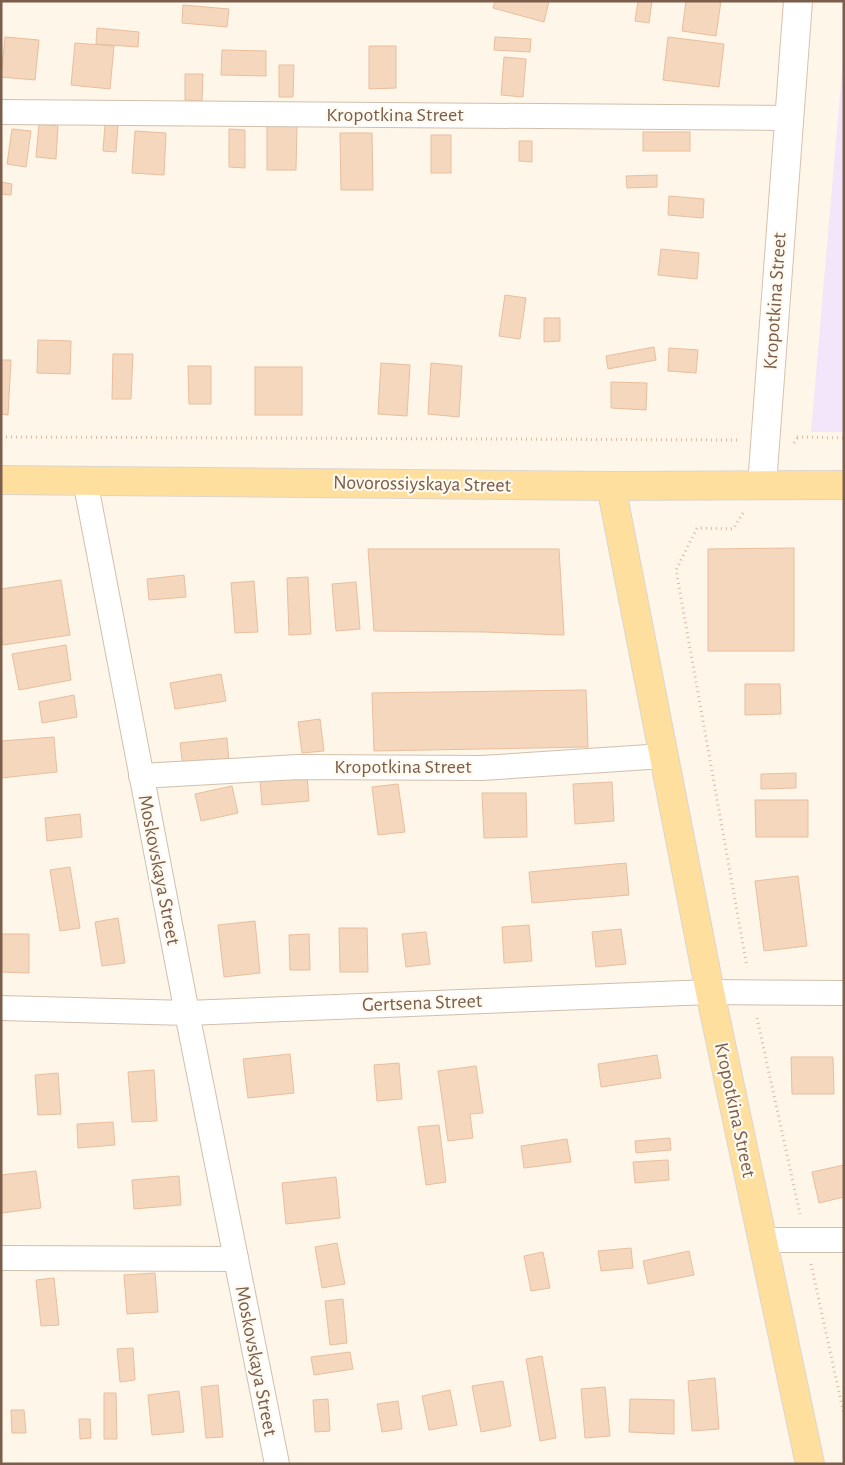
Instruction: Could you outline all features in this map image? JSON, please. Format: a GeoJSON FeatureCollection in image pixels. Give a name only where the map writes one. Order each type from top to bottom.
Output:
{"type":"FeatureCollection","features":[{"type":"Feature","properties":{"kind":"main road","name":"Kropotkina Street"},"geometry":{"type":"LineString","coordinates":[[762,484],[798,1]]}},
{"type":"Feature","properties":{"kind":"main road","name":"Novorossiyskaya Street"},"geometry":{"type":"LineString","coordinates":[[1,480],[611,486],[844,485]]}},
{"type":"Feature","properties":{"kind":"main road","name":"Kropotkina Street"},"geometry":{"type":"LineString","coordinates":[[611,486],[710,992],[810,1464]]}},
{"type":"Feature","properties":{"kind":"street","name":"Kropotkina Street"},"geometry":{"type":"LineString","coordinates":[[1,112],[788,118]]}},
{"type":"Feature","properties":{"kind":"street","name":"Moskovskaya Street"},"geometry":{"type":"LineString","coordinates":[[85,480],[187,1013],[277,1464]]}},
{"type":"Feature","properties":{"kind":"street","name":"Kropotkina Street"},"geometry":{"type":"LineString","coordinates":[[141,776],[298,767],[482,768],[664,756]]}},
{"type":"Feature","properties":{"kind":"street","name":"Gertsena Street"},"geometry":{"type":"LineString","coordinates":[[1,1008],[187,1013],[710,992],[844,993]]}},
{"type":"Feature","properties":{"kind":"street"},"geometry":{"type":"LineString","coordinates":[[762,1240],[844,1240]]}},
{"type":"Feature","properties":{"kind":"street","name":"Moskovskaya Street"},"geometry":{"type":"LineString","coordinates":[[1,1258],[236,1259]]}},
{"type":"Feature","properties":{"kind":"path"},"geometry":{"type":"LineString","coordinates":[[1,437],[765,440],[798,437],[844,438]]}},
{"type":"Feature","properties":{"kind":"path"},"geometry":{"type":"LineString","coordinates":[[792,445],[798,437]]}},
{"type":"Feature","properties":{"kind":"path"},"geometry":{"type":"LineString","coordinates":[[762,484],[733,529],[697,528],[676,570],[752,992],[844,1415]]}},
{"type":"Feature","properties":{"kind":"shaded area"},"geometry":{"type":"Polygon","coordinates":[[[844,48],[844,432],[811,432],[844,48]]]}},
{"type":"Feature","properties":{"kind":"building"},"geometry":{"type":"Polygon","coordinates":[[[495,1],[549,1],[544,22],[493,8],[495,1]]]}},
{"type":"Feature","properties":{"kind":"building"},"geometry":{"type":"Polygon","coordinates":[[[638,1],[652,1],[649,23],[635,21],[638,1]]]}},
{"type":"Feature","properties":{"kind":"building"},"geometry":{"type":"Polygon","coordinates":[[[686,1],[721,1],[716,36],[682,31],[686,1]]]}},
{"type":"Feature","properties":{"kind":"building"},"geometry":{"type":"Polygon","coordinates":[[[183,5],[229,9],[227,27],[182,23],[183,5]]]}},
{"type":"Feature","properties":{"kind":"building"},"geometry":{"type":"Polygon","coordinates":[[[97,28],[139,32],[138,47],[96,44],[97,28]]]}},
{"type":"Feature","properties":{"kind":"building"},"geometry":{"type":"Polygon","coordinates":[[[5,37],[39,40],[35,80],[1,77],[5,37]]]}},
{"type":"Feature","properties":{"kind":"building"},"geometry":{"type":"Polygon","coordinates":[[[495,37],[531,39],[530,52],[494,50],[495,37]]]}},
{"type":"Feature","properties":{"kind":"building"},"geometry":{"type":"Polygon","coordinates":[[[668,37],[724,44],[719,87],[663,80],[668,37]]]}},
{"type":"Feature","properties":{"kind":"building"},"geometry":{"type":"Polygon","coordinates":[[[75,43],[114,46],[110,89],[71,85],[75,43]]]}},
{"type":"Feature","properties":{"kind":"building"},"geometry":{"type":"Polygon","coordinates":[[[369,46],[396,46],[396,88],[369,89],[369,46]]]}},
{"type":"Feature","properties":{"kind":"building"},"geometry":{"type":"Polygon","coordinates":[[[222,50],[266,51],[266,76],[221,75],[222,50]]]}},
{"type":"Feature","properties":{"kind":"building"},"geometry":{"type":"Polygon","coordinates":[[[504,57],[526,59],[523,97],[501,95],[504,57]]]}},
{"type":"Feature","properties":{"kind":"building"},"geometry":{"type":"Polygon","coordinates":[[[279,65],[294,65],[293,97],[279,97],[279,65]]]}},
{"type":"Feature","properties":{"kind":"building"},"geometry":{"type":"Polygon","coordinates":[[[185,74],[203,74],[202,101],[185,100],[185,74]]]}},
{"type":"Feature","properties":{"kind":"building"},"geometry":{"type":"Polygon","coordinates":[[[39,124],[58,126],[56,159],[36,157],[39,124]]]}},
{"type":"Feature","properties":{"kind":"building"},"geometry":{"type":"Polygon","coordinates":[[[105,124],[118,125],[116,152],[103,151],[105,124]]]}},
{"type":"Feature","properties":{"kind":"building"},"geometry":{"type":"Polygon","coordinates":[[[267,126],[297,126],[296,170],[267,170],[267,126]]]}},
{"type":"Feature","properties":{"kind":"building"},"geometry":{"type":"Polygon","coordinates":[[[12,129],[31,131],[26,167],[7,164],[12,129]]]}},
{"type":"Feature","properties":{"kind":"building"},"geometry":{"type":"Polygon","coordinates":[[[229,129],[245,130],[245,168],[229,167],[229,129]]]}},
{"type":"Feature","properties":{"kind":"building"},"geometry":{"type":"Polygon","coordinates":[[[135,131],[166,133],[164,175],[132,173],[135,131]]]}},
{"type":"Feature","properties":{"kind":"building"},"geometry":{"type":"Polygon","coordinates":[[[643,132],[690,132],[690,151],[643,151],[643,132]]]}},
{"type":"Feature","properties":{"kind":"building"},"geometry":{"type":"Polygon","coordinates":[[[340,133],[372,133],[373,190],[341,190],[340,133]]]}},
{"type":"Feature","properties":{"kind":"building"},"geometry":{"type":"Polygon","coordinates":[[[431,135],[451,135],[451,173],[431,173],[431,135]]]}},
{"type":"Feature","properties":{"kind":"building"},"geometry":{"type":"Polygon","coordinates":[[[519,141],[532,141],[532,162],[519,161],[519,141]]]}},
{"type":"Feature","properties":{"kind":"building"},"geometry":{"type":"Polygon","coordinates":[[[657,175],[657,187],[627,188],[626,176],[657,175]]]}},
{"type":"Feature","properties":{"kind":"building"},"geometry":{"type":"Polygon","coordinates":[[[1,182],[12,184],[11,195],[1,194],[1,182]]]}},
{"type":"Feature","properties":{"kind":"building"},"geometry":{"type":"Polygon","coordinates":[[[669,196],[704,199],[703,218],[668,215],[669,196]]]}},
{"type":"Feature","properties":{"kind":"building"},"geometry":{"type":"Polygon","coordinates":[[[661,249],[699,253],[697,279],[658,275],[661,249]]]}},
{"type":"Feature","properties":{"kind":"building"},"geometry":{"type":"Polygon","coordinates":[[[505,295],[526,298],[520,339],[499,336],[505,295]]]}},
{"type":"Feature","properties":{"kind":"building"},"geometry":{"type":"Polygon","coordinates":[[[544,318],[560,318],[560,341],[544,342],[544,318]]]}},
{"type":"Feature","properties":{"kind":"building"},"geometry":{"type":"Polygon","coordinates":[[[38,340],[71,341],[70,374],[37,373],[38,340]]]}},
{"type":"Feature","properties":{"kind":"building"},"geometry":{"type":"Polygon","coordinates":[[[654,347],[656,360],[608,369],[606,356],[654,347]]]}},
{"type":"Feature","properties":{"kind":"building"},"geometry":{"type":"Polygon","coordinates":[[[669,348],[698,350],[696,373],[668,371],[669,348]]]}},
{"type":"Feature","properties":{"kind":"building"},"geometry":{"type":"Polygon","coordinates":[[[113,354],[133,354],[131,399],[112,399],[113,354]]]}},
{"type":"Feature","properties":{"kind":"building"},"geometry":{"type":"Polygon","coordinates":[[[1,360],[11,360],[8,415],[1,414],[1,360]]]}},
{"type":"Feature","properties":{"kind":"building"},"geometry":{"type":"Polygon","coordinates":[[[381,363],[410,365],[407,416],[378,414],[381,363]]]}},
{"type":"Feature","properties":{"kind":"building"},"geometry":{"type":"Polygon","coordinates":[[[431,363],[462,366],[459,417],[428,414],[431,363]]]}},
{"type":"Feature","properties":{"kind":"building"},"geometry":{"type":"Polygon","coordinates":[[[188,366],[211,366],[211,404],[189,404],[188,366]]]}},
{"type":"Feature","properties":{"kind":"building"},"geometry":{"type":"Polygon","coordinates":[[[255,367],[302,367],[302,415],[255,415],[255,367]]]}},
{"type":"Feature","properties":{"kind":"building"},"geometry":{"type":"Polygon","coordinates":[[[611,382],[647,383],[646,410],[611,408],[611,382]]]}},
{"type":"Feature","properties":{"kind":"building"},"geometry":{"type":"Polygon","coordinates":[[[794,548],[794,651],[708,651],[708,549],[794,548]]]}},
{"type":"Feature","properties":{"kind":"building"},"geometry":{"type":"Polygon","coordinates":[[[368,549],[559,549],[564,635],[374,631],[368,549]]]}},
{"type":"Feature","properties":{"kind":"building"},"geometry":{"type":"Polygon","coordinates":[[[184,575],[186,597],[149,600],[147,579],[184,575]]]}},
{"type":"Feature","properties":{"kind":"building"},"geometry":{"type":"Polygon","coordinates":[[[308,577],[311,634],[289,635],[287,578],[308,577]]]}},
{"type":"Feature","properties":{"kind":"building"},"geometry":{"type":"Polygon","coordinates":[[[61,580],[70,635],[3,645],[1,634],[1,589],[61,580]]]}},
{"type":"Feature","properties":{"kind":"building"},"geometry":{"type":"Polygon","coordinates":[[[254,581],[258,632],[235,633],[231,583],[254,581]]]}},
{"type":"Feature","properties":{"kind":"building"},"geometry":{"type":"Polygon","coordinates":[[[356,582],[360,629],[336,631],[332,584],[356,582]]]}},
{"type":"Feature","properties":{"kind":"building"},"geometry":{"type":"Polygon","coordinates":[[[66,645],[71,680],[19,690],[12,654],[66,645]]]}},
{"type":"Feature","properties":{"kind":"building"},"geometry":{"type":"Polygon","coordinates":[[[221,674],[226,701],[175,709],[170,683],[221,674]]]}},
{"type":"Feature","properties":{"kind":"building"},"geometry":{"type":"Polygon","coordinates":[[[745,684],[780,684],[781,714],[745,715],[745,684]]]}},
{"type":"Feature","properties":{"kind":"building"},"geometry":{"type":"Polygon","coordinates":[[[586,690],[588,747],[374,751],[372,693],[586,690]]]}},
{"type":"Feature","properties":{"kind":"building"},"geometry":{"type":"Polygon","coordinates":[[[74,695],[77,717],[42,723],[39,702],[74,695]]]}},
{"type":"Feature","properties":{"kind":"building"},"geometry":{"type":"Polygon","coordinates":[[[320,719],[324,751],[302,753],[298,722],[320,719]]]}},
{"type":"Feature","properties":{"kind":"building"},"geometry":{"type":"Polygon","coordinates":[[[54,737],[57,772],[1,778],[1,741],[54,737]]]}},
{"type":"Feature","properties":{"kind":"building"},"geometry":{"type":"Polygon","coordinates":[[[227,738],[229,762],[183,767],[180,743],[227,738]]]}},
{"type":"Feature","properties":{"kind":"building"},"geometry":{"type":"Polygon","coordinates":[[[796,773],[796,788],[761,789],[761,774],[796,773]]]}},
{"type":"Feature","properties":{"kind":"building"},"geometry":{"type":"Polygon","coordinates":[[[307,776],[309,801],[262,805],[260,780],[307,776]]]}},
{"type":"Feature","properties":{"kind":"building"},"geometry":{"type":"Polygon","coordinates":[[[612,782],[614,821],[575,824],[573,784],[612,782]]]}},
{"type":"Feature","properties":{"kind":"building"},"geometry":{"type":"Polygon","coordinates":[[[398,784],[405,832],[378,835],[372,787],[398,784]]]}},
{"type":"Feature","properties":{"kind":"building"},"geometry":{"type":"Polygon","coordinates":[[[232,786],[238,813],[201,821],[195,794],[232,786]]]}},
{"type":"Feature","properties":{"kind":"building"},"geometry":{"type":"Polygon","coordinates":[[[482,793],[526,793],[527,837],[484,838],[482,793]]]}},
{"type":"Feature","properties":{"kind":"building"},"geometry":{"type":"Polygon","coordinates":[[[755,800],[808,800],[808,837],[756,837],[755,800]]]}},
{"type":"Feature","properties":{"kind":"building"},"geometry":{"type":"Polygon","coordinates":[[[80,814],[82,837],[47,841],[45,818],[80,814]]]}},
{"type":"Feature","properties":{"kind":"building"},"geometry":{"type":"Polygon","coordinates":[[[626,863],[629,895],[532,903],[529,872],[626,863]]]}},
{"type":"Feature","properties":{"kind":"building"},"geometry":{"type":"Polygon","coordinates":[[[70,867],[80,928],[60,931],[50,870],[70,867]]]}},
{"type":"Feature","properties":{"kind":"building"},"geometry":{"type":"Polygon","coordinates":[[[798,876],[807,946],[764,951],[755,881],[798,876]]]}},
{"type":"Feature","properties":{"kind":"building"},"geometry":{"type":"Polygon","coordinates":[[[118,918],[125,963],[102,966],[95,922],[118,918]]]}},
{"type":"Feature","properties":{"kind":"building"},"geometry":{"type":"Polygon","coordinates":[[[255,921],[260,973],[224,977],[218,925],[255,921]]]}},
{"type":"Feature","properties":{"kind":"building"},"geometry":{"type":"Polygon","coordinates":[[[529,925],[532,961],[504,963],[502,927],[529,925]]]}},
{"type":"Feature","properties":{"kind":"building"},"geometry":{"type":"Polygon","coordinates":[[[339,928],[367,928],[368,972],[340,972],[339,928]]]}},
{"type":"Feature","properties":{"kind":"building"},"geometry":{"type":"Polygon","coordinates":[[[621,929],[626,964],[596,967],[592,932],[621,929]]]}},
{"type":"Feature","properties":{"kind":"building"},"geometry":{"type":"Polygon","coordinates":[[[426,932],[430,964],[406,967],[402,934],[426,932]]]}},
{"type":"Feature","properties":{"kind":"building"},"geometry":{"type":"Polygon","coordinates":[[[1,934],[29,934],[29,973],[1,972],[1,934]]]}},
{"type":"Feature","properties":{"kind":"building"},"geometry":{"type":"Polygon","coordinates":[[[309,934],[310,970],[290,970],[289,935],[309,934]]]}},
{"type":"Feature","properties":{"kind":"building"},"geometry":{"type":"Polygon","coordinates":[[[290,1054],[294,1093],[248,1098],[243,1059],[290,1054]]]}},
{"type":"Feature","properties":{"kind":"building"},"geometry":{"type":"Polygon","coordinates":[[[657,1055],[661,1078],[601,1087],[598,1064],[657,1055]]]}},
{"type":"Feature","properties":{"kind":"building"},"geometry":{"type":"Polygon","coordinates":[[[791,1057],[833,1057],[834,1094],[792,1094],[791,1057]]]}},
{"type":"Feature","properties":{"kind":"building"},"geometry":{"type":"Polygon","coordinates":[[[399,1063],[402,1099],[377,1101],[374,1065],[399,1063]]]}},
{"type":"Feature","properties":{"kind":"building"},"geometry":{"type":"Polygon","coordinates":[[[476,1066],[483,1113],[470,1114],[473,1138],[448,1141],[438,1071],[476,1066]]]}},
{"type":"Feature","properties":{"kind":"building"},"geometry":{"type":"Polygon","coordinates":[[[154,1070],[157,1121],[132,1122],[128,1072],[154,1070]]]}},
{"type":"Feature","properties":{"kind":"building"},"geometry":{"type":"Polygon","coordinates":[[[58,1073],[61,1114],[38,1115],[35,1075],[58,1073]]]}},
{"type":"Feature","properties":{"kind":"building"},"geometry":{"type":"Polygon","coordinates":[[[113,1122],[115,1145],[78,1148],[77,1124],[113,1122]]]}},
{"type":"Feature","properties":{"kind":"building"},"geometry":{"type":"Polygon","coordinates":[[[439,1125],[446,1182],[426,1185],[418,1127],[439,1125]]]}},
{"type":"Feature","properties":{"kind":"building"},"geometry":{"type":"Polygon","coordinates":[[[670,1138],[671,1150],[636,1153],[635,1141],[670,1138]]]}},
{"type":"Feature","properties":{"kind":"building"},"geometry":{"type":"Polygon","coordinates":[[[567,1139],[571,1162],[524,1168],[521,1146],[567,1139]]]}},
{"type":"Feature","properties":{"kind":"building"},"geometry":{"type":"Polygon","coordinates":[[[668,1160],[669,1180],[635,1183],[633,1162],[668,1160]]]}},
{"type":"Feature","properties":{"kind":"building"},"geometry":{"type":"Polygon","coordinates":[[[844,1165],[844,1197],[819,1203],[812,1172],[844,1165]]]}},
{"type":"Feature","properties":{"kind":"building"},"geometry":{"type":"Polygon","coordinates":[[[36,1171],[41,1208],[1,1213],[1,1175],[36,1171]]]}},
{"type":"Feature","properties":{"kind":"building"},"geometry":{"type":"Polygon","coordinates":[[[179,1176],[181,1205],[134,1209],[132,1180],[179,1176]]]}},
{"type":"Feature","properties":{"kind":"building"},"geometry":{"type":"Polygon","coordinates":[[[336,1177],[340,1218],[286,1224],[282,1183],[336,1177]]]}},
{"type":"Feature","properties":{"kind":"building"},"geometry":{"type":"Polygon","coordinates":[[[337,1243],[345,1284],[322,1288],[315,1247],[337,1243]]]}},
{"type":"Feature","properties":{"kind":"building"},"geometry":{"type":"Polygon","coordinates":[[[631,1248],[633,1268],[601,1271],[598,1251],[631,1248]]]}},
{"type":"Feature","properties":{"kind":"building"},"geometry":{"type":"Polygon","coordinates":[[[689,1251],[694,1275],[648,1284],[643,1261],[689,1251]]]}},
{"type":"Feature","properties":{"kind":"building"},"geometry":{"type":"Polygon","coordinates":[[[543,1252],[550,1288],[531,1291],[524,1256],[543,1252]]]}},
{"type":"Feature","properties":{"kind":"building"},"geometry":{"type":"Polygon","coordinates":[[[155,1273],[158,1312],[127,1314],[124,1275],[155,1273]]]}},
{"type":"Feature","properties":{"kind":"building"},"geometry":{"type":"Polygon","coordinates":[[[54,1278],[59,1325],[41,1326],[36,1280],[54,1278]]]}},
{"type":"Feature","properties":{"kind":"building"},"geometry":{"type":"Polygon","coordinates":[[[343,1299],[347,1343],[330,1345],[325,1301],[343,1299]]]}},
{"type":"Feature","properties":{"kind":"building"},"geometry":{"type":"Polygon","coordinates":[[[133,1348],[135,1380],[120,1382],[117,1349],[133,1348]]]}},
{"type":"Feature","properties":{"kind":"building"},"geometry":{"type":"Polygon","coordinates":[[[350,1352],[353,1369],[314,1375],[311,1357],[350,1352]]]}},
{"type":"Feature","properties":{"kind":"building"},"geometry":{"type":"Polygon","coordinates":[[[542,1356],[556,1438],[540,1441],[526,1359],[542,1356]]]}},
{"type":"Feature","properties":{"kind":"building"},"geometry":{"type":"Polygon","coordinates":[[[715,1378],[719,1429],[692,1431],[688,1381],[715,1378]]]}},
{"type":"Feature","properties":{"kind":"building"},"geometry":{"type":"Polygon","coordinates":[[[503,1381],[511,1426],[481,1432],[472,1386],[503,1381]]]}},
{"type":"Feature","properties":{"kind":"building"},"geometry":{"type":"Polygon","coordinates":[[[218,1385],[223,1437],[206,1438],[201,1387],[218,1385]]]}},
{"type":"Feature","properties":{"kind":"building"},"geometry":{"type":"Polygon","coordinates":[[[605,1387],[610,1436],[585,1438],[581,1389],[605,1387]]]}},
{"type":"Feature","properties":{"kind":"building"},"geometry":{"type":"Polygon","coordinates":[[[450,1390],[457,1425],[429,1430],[422,1396],[450,1390]]]}},
{"type":"Feature","properties":{"kind":"building"},"geometry":{"type":"Polygon","coordinates":[[[179,1391],[184,1432],[152,1435],[148,1395],[179,1391]]]}},
{"type":"Feature","properties":{"kind":"building"},"geometry":{"type":"Polygon","coordinates":[[[104,1393],[116,1393],[117,1439],[104,1439],[104,1393]]]}},
{"type":"Feature","properties":{"kind":"building"},"geometry":{"type":"Polygon","coordinates":[[[328,1399],[330,1431],[315,1432],[313,1400],[328,1399]]]}},
{"type":"Feature","properties":{"kind":"building"},"geometry":{"type":"Polygon","coordinates":[[[630,1399],[674,1400],[674,1434],[629,1432],[630,1399]]]}},
{"type":"Feature","properties":{"kind":"building"},"geometry":{"type":"Polygon","coordinates":[[[398,1401],[402,1429],[382,1432],[377,1404],[398,1401]]]}},
{"type":"Feature","properties":{"kind":"building"},"geometry":{"type":"Polygon","coordinates":[[[11,1410],[24,1410],[26,1433],[12,1433],[11,1410]]]}},
{"type":"Feature","properties":{"kind":"building"},"geometry":{"type":"Polygon","coordinates":[[[79,1419],[90,1419],[91,1438],[80,1439],[79,1419]]]}}]}
